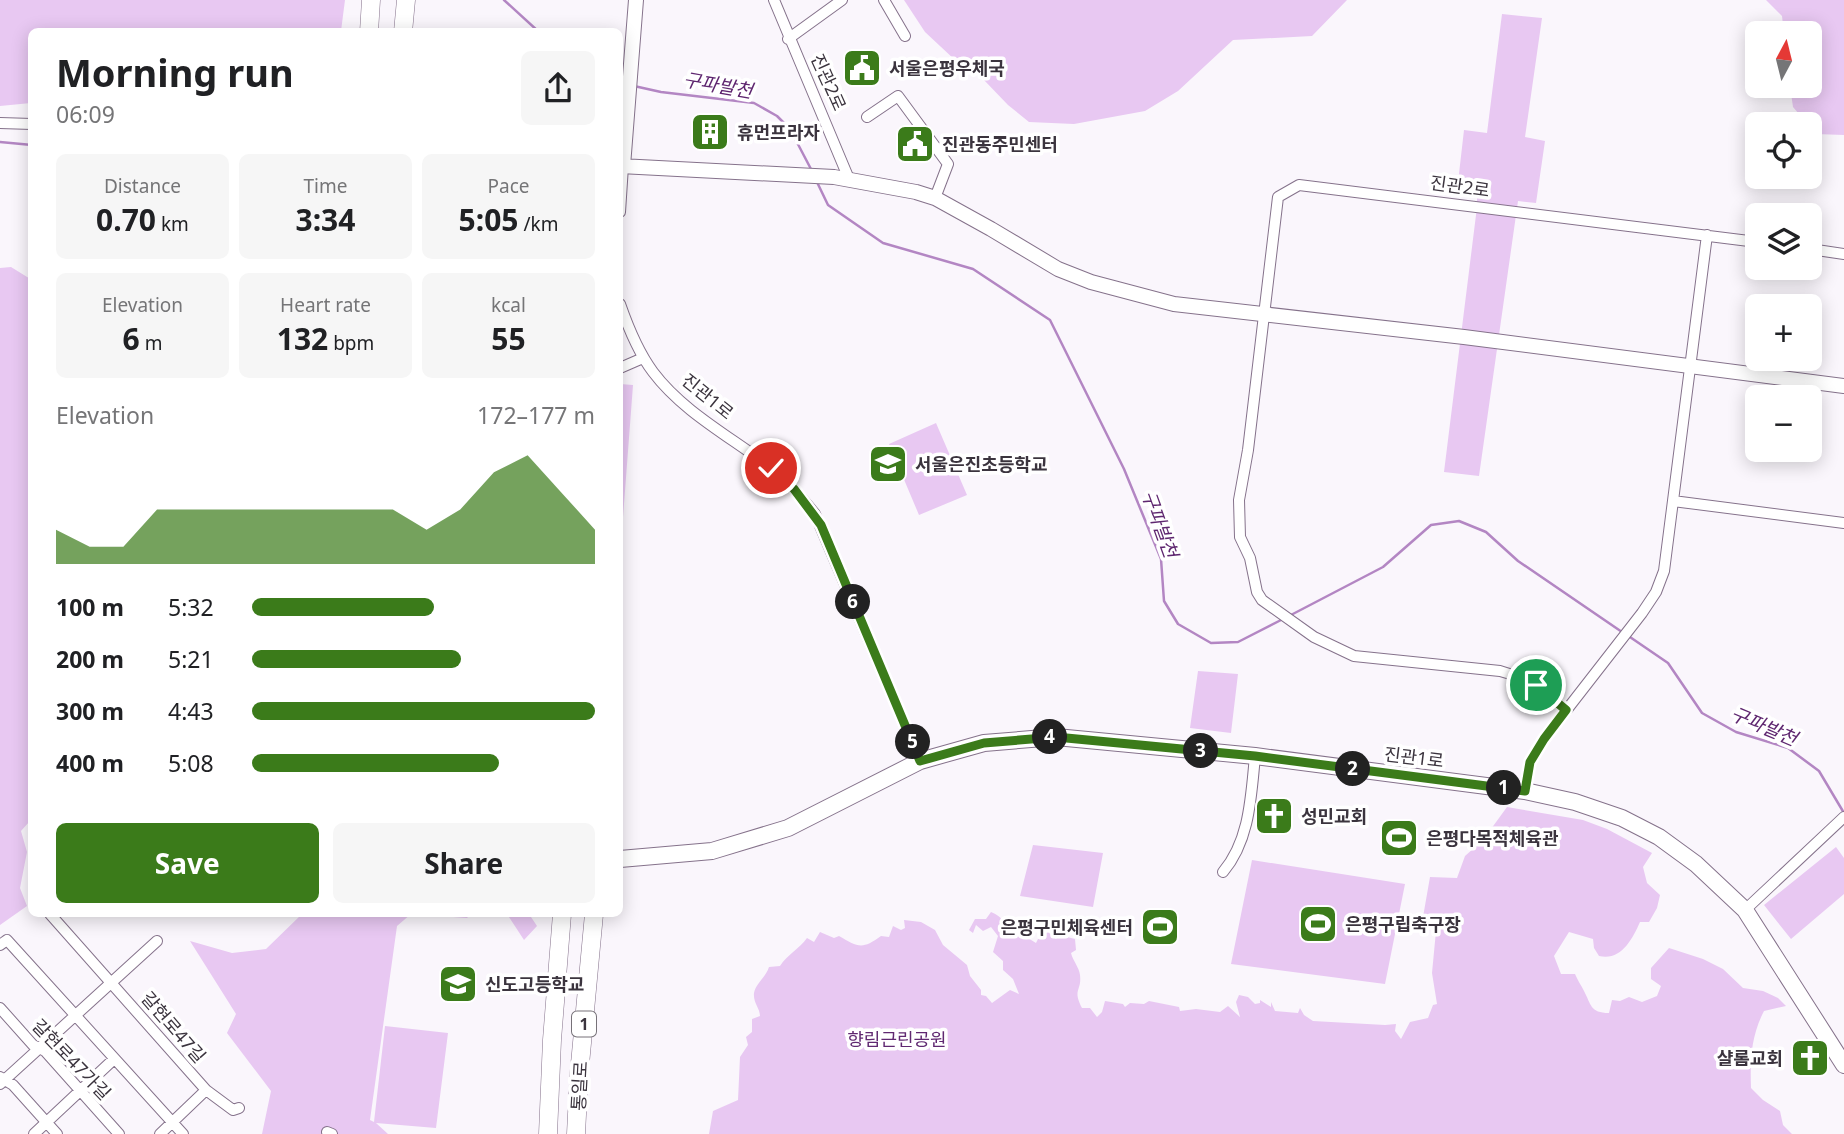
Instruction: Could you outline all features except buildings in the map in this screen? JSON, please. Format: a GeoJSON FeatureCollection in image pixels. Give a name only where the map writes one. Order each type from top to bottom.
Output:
{"type":"FeatureCollection","features":[{"type":"Feature","properties":{"kind":"main road"},"geometry":{"type":"LineString","coordinates":[[369,28],[371,0]]}},
{"type":"Feature","properties":{"kind":"main road"},"geometry":{"type":"LineString","coordinates":[[403,28],[406,0]]}},
{"type":"Feature","properties":{"kind":"main road","name":"진관1로"},"geometry":{"type":"LineString","coordinates":[[623,859],[712,851],[788,828],[920,761],[984,743],[1056,737],[1255,756],[1525,791],[1575,802],[1622,818],[1659,837],[1696,864],[1745,910],[1844,1065]]}},
{"type":"Feature","properties":{"kind":"main road","name":"통일로"},"geometry":{"type":"LineString","coordinates":[[548,1134],[562,917]]}},
{"type":"Feature","properties":{"kind":"main road","name":"통일로"},"geometry":{"type":"LineString","coordinates":[[576,1134],[594,917]]}},
{"type":"Feature","properties":{"kind":"street"},"geometry":{"type":"LineString","coordinates":[[623,147],[636,0]]}},
{"type":"Feature","properties":{"kind":"street","name":"진관2로"},"geometry":{"type":"LineString","coordinates":[[774,0],[841,178]]}},
{"type":"Feature","properties":{"kind":"street"},"geometry":{"type":"LineString","coordinates":[[788,39],[842,0]]}},
{"type":"Feature","properties":{"kind":"street"},"geometry":{"type":"LineString","coordinates":[[884,0],[905,36]]}},
{"type":"Feature","properties":{"kind":"street"},"geometry":{"type":"LineString","coordinates":[[867,117],[898,96],[948,164],[935,198]]}},
{"type":"Feature","properties":{"kind":"street"},"geometry":{"type":"LineString","coordinates":[[0,123],[28,124]]}},
{"type":"Feature","properties":{"kind":"street"},"geometry":{"type":"LineString","coordinates":[[623,166],[796,174],[841,178],[916,192],[935,198],[1058,269],[1091,282],[1174,304],[1460,336],[1844,386]]}},
{"type":"Feature","properties":{"kind":"street","name":"진관2로"},"geometry":{"type":"LineString","coordinates":[[1263,314],[1278,197],[1299,185],[1745,240]]}},
{"type":"Feature","properties":{"kind":"street"},"geometry":{"type":"LineString","coordinates":[[1525,791],[1530,762],[1544,739],[1642,612],[1656,592],[1664,571],[1691,367],[1696,278],[1707,235]]}},
{"type":"Feature","properties":{"kind":"street"},"geometry":{"type":"LineString","coordinates":[[1822,251],[1844,254]]}},
{"type":"Feature","properties":{"kind":"street","name":"진관1로"},"geometry":{"type":"LineString","coordinates":[[623,311],[643,358],[660,381],[697,415],[771,468],[794,489],[815,514],[920,761]]}},
{"type":"Feature","properties":{"kind":"street"},"geometry":{"type":"LineString","coordinates":[[1263,314],[1248,450],[1239,500],[1240,537],[1250,558],[1257,592],[1262,600],[1314,637],[1354,656],[1517,675],[1536,685],[1566,710]]}},
{"type":"Feature","properties":{"kind":"street"},"geometry":{"type":"LineString","coordinates":[[623,367],[643,358]]}},
{"type":"Feature","properties":{"kind":"street"},"geometry":{"type":"LineString","coordinates":[[1673,501],[1844,523]]}},
{"type":"Feature","properties":{"kind":"street"},"geometry":{"type":"LineString","coordinates":[[1223,872],[1231,862],[1247,825],[1255,756]]}},
{"type":"Feature","properties":{"kind":"street"},"geometry":{"type":"LineString","coordinates":[[1745,910],[1844,817]]}},
{"type":"Feature","properties":{"kind":"street","name":"갈현로47길"},"geometry":{"type":"LineString","coordinates":[[53,917],[206,1090],[160,1134]]}},
{"type":"Feature","properties":{"kind":"street"},"geometry":{"type":"LineString","coordinates":[[57,1134],[13,1085],[2,1081],[157,941]]}},
{"type":"Feature","properties":{"kind":"street"},"geometry":{"type":"LineString","coordinates":[[3,943],[75,1016],[183,1134]]}},
{"type":"Feature","properties":{"kind":"street","name":"갈현로47가길"},"geometry":{"type":"LineString","coordinates":[[0,1008],[33,1045],[45,1051],[119,1134]]}},
{"type":"Feature","properties":{"kind":"street"},"geometry":{"type":"LineString","coordinates":[[34,1134],[114,1059]]}},
{"type":"Feature","properties":{"kind":"street"},"geometry":{"type":"LineString","coordinates":[[206,1090],[233,1110],[239,1108]]}},
{"type":"Feature","properties":{"kind":"green space"},"geometry":{"type":"Polygon","coordinates":[[[0,0],[345,0],[341,28],[28,28],[28,103],[0,106],[0,0]]]}},
{"type":"Feature","properties":{"kind":"green space"},"geometry":{"type":"Polygon","coordinates":[[[904,0],[1347,0],[1312,36],[1233,40],[1178,91],[1145,111],[1074,124],[1029,122],[983,79],[955,60],[925,32],[904,0]]]}},
{"type":"Feature","properties":{"kind":"green space"},"geometry":{"type":"Polygon","coordinates":[[[1766,0],[1844,0],[1844,135],[1822,134],[1822,112],[1797,112],[1793,107],[1792,98],[1822,98],[1822,21],[1783,21],[1782,16],[1766,0]]]}},
{"type":"Feature","properties":{"kind":"green space"},"geometry":{"type":"Polygon","coordinates":[[[1502,14],[1542,18],[1525,137],[1545,141],[1536,203],[1518,201],[1479,476],[1444,472],[1477,207],[1477,194],[1457,191],[1464,130],[1487,133],[1502,14]]]}},
{"type":"Feature","properties":{"kind":"green space"},"geometry":{"type":"Polygon","coordinates":[[[11,267],[28,278],[28,823],[21,831],[27,852],[20,888],[27,906],[0,925],[0,268],[11,267]]]}},
{"type":"Feature","properties":{"kind":"green space"},"geometry":{"type":"Polygon","coordinates":[[[623,384],[633,385],[623,517],[623,384]]]}},
{"type":"Feature","properties":{"kind":"green space"},"geometry":{"type":"Polygon","coordinates":[[[936,423],[967,495],[919,515],[889,444],[936,423]]]}},
{"type":"Feature","properties":{"kind":"green space"},"geometry":{"type":"Polygon","coordinates":[[[1198,671],[1238,674],[1231,733],[1190,728],[1198,671]]]}},
{"type":"Feature","properties":{"kind":"green space","name":"향림근린공원"},"geometry":{"type":"Polygon","coordinates":[[[1507,807],[1583,820],[1607,829],[1652,853],[1643,867],[1647,883],[1660,895],[1657,908],[1649,922],[1640,922],[1625,948],[1614,955],[1599,956],[1593,939],[1569,932],[1554,956],[1561,974],[1575,974],[1595,1009],[1609,1013],[1612,1000],[1620,1001],[1629,997],[1642,1002],[1657,996],[1661,986],[1651,979],[1651,968],[1669,948],[1703,959],[1723,969],[1743,988],[1763,991],[1778,998],[1786,1006],[1764,1011],[1760,1020],[1752,1048],[1751,1088],[1780,1111],[1783,1125],[1792,1134],[709,1134],[713,1111],[738,1100],[740,1057],[748,1045],[746,1037],[752,1032],[752,1019],[760,1016],[754,993],[769,967],[780,966],[807,938],[814,942],[820,932],[834,938],[839,936],[856,945],[864,945],[881,936],[889,937],[893,926],[901,930],[905,928],[904,920],[921,922],[935,930],[943,945],[967,965],[970,976],[981,990],[981,995],[986,996],[992,1003],[1010,990],[1019,994],[1013,979],[1003,970],[1003,961],[993,952],[998,936],[991,927],[983,931],[976,925],[973,933],[969,930],[975,919],[986,919],[991,912],[1017,933],[1036,943],[1040,935],[1048,932],[1056,939],[1059,935],[1075,939],[1076,950],[1071,953],[1080,975],[1078,997],[1082,1008],[1090,1008],[1097,1017],[1102,1012],[1105,1001],[1123,1004],[1125,1007],[1130,1003],[1144,1004],[1149,1001],[1179,1007],[1180,1011],[1196,1009],[1220,1012],[1228,1006],[1240,1017],[1236,1002],[1239,995],[1248,997],[1255,1004],[1260,1003],[1260,1000],[1271,1007],[1271,1002],[1275,1011],[1298,1013],[1300,1008],[1304,1015],[1313,1021],[1396,1024],[1395,1031],[1401,1039],[1410,1022],[1428,1018],[1433,1005],[1437,1004],[1432,973],[1436,931],[1426,925],[1423,917],[1430,877],[1457,878],[1465,856],[1483,840],[1507,807]]]}},
{"type":"Feature","properties":{"kind":"green space"},"geometry":{"type":"Polygon","coordinates":[[[1033,845],[1103,853],[1093,907],[1020,896],[1033,845]]]}},
{"type":"Feature","properties":{"kind":"green space"},"geometry":{"type":"Polygon","coordinates":[[[1836,847],[1844,858],[1844,894],[1791,939],[1764,905],[1836,847]]]}},
{"type":"Feature","properties":{"kind":"green space","name":"은평구립축구장"},"geometry":{"type":"Polygon","coordinates":[[[1252,860],[1405,884],[1385,984],[1231,964],[1252,860]]]}},
{"type":"Feature","properties":{"kind":"green space"},"geometry":{"type":"Polygon","coordinates":[[[299,917],[408,917],[397,926],[370,1120],[374,1122],[385,1026],[448,1033],[436,1128],[376,1123],[388,1134],[262,1134],[271,1091],[227,1033],[236,1014],[190,941],[232,953],[266,949],[299,917]]]}},
{"type":"Feature","properties":{"kind":"green space"},"geometry":{"type":"Polygon","coordinates":[[[509,917],[531,917],[537,926],[524,940],[509,917]]]}},
{"type":"Feature","properties":{"kind":"waterway","name":"구파발천"},"geometry":{"type":"LineString","coordinates":[[504,0],[535,28]]}},
{"type":"Feature","properties":{"kind":"waterway","name":"구파발천"},"geometry":{"type":"LineString","coordinates":[[634,86],[661,92],[754,103],[777,116],[790,129],[812,171]]}},
{"type":"Feature","properties":{"kind":"waterway"},"geometry":{"type":"LineString","coordinates":[[0,142],[28,145]]}},
{"type":"Feature","properties":{"kind":"waterway","name":"구파발천"},"geometry":{"type":"LineString","coordinates":[[816,180],[828,205],[883,243],[973,269],[1050,320],[1124,469],[1161,559],[1164,601],[1178,624],[1211,643],[1238,642],[1283,619]]}},
{"type":"Feature","properties":{"kind":"waterway","name":"구파발천"},"geometry":{"type":"LineString","coordinates":[[1289,616],[1383,567],[1431,525],[1459,521],[1486,532],[1518,561],[1622,632]]}},
{"type":"Feature","properties":{"kind":"waterway","name":"구파발천"},"geometry":{"type":"LineString","coordinates":[[1627,635],[1668,663],[1702,713],[1736,732],[1788,748],[1819,771],[1844,813]]}},
{"type":"Feature","properties":{"kind":"place","name":"서울은평우체국"},"geometry":{"type":"Point","coordinates":[862,68]}},
{"type":"Feature","properties":{"kind":"place","name":"휴먼프라자"},"geometry":{"type":"Point","coordinates":[710,132]}},
{"type":"Feature","properties":{"kind":"place","name":"진관동주민센터"},"geometry":{"type":"Point","coordinates":[915,144]}},
{"type":"Feature","properties":{"kind":"place","name":"서울은진초등학교"},"geometry":{"type":"Point","coordinates":[888,464]}},
{"type":"Feature","properties":{"kind":"place","name":"성민교회"},"geometry":{"type":"Point","coordinates":[1274,816]}},
{"type":"Feature","properties":{"kind":"place","name":"은평다목적체육관"},"geometry":{"type":"Point","coordinates":[1399,838]}},
{"type":"Feature","properties":{"kind":"place","name":"은평구립축구장"},"geometry":{"type":"Point","coordinates":[1318,924]}},
{"type":"Feature","properties":{"kind":"place","name":"은평구민체육센터"},"geometry":{"type":"Point","coordinates":[1160,927]}},
{"type":"Feature","properties":{"kind":"place","name":"신도고등학교"},"geometry":{"type":"Point","coordinates":[458,984]}},
{"type":"Feature","properties":{"kind":"place","name":"샬롬교회"},"geometry":{"type":"Point","coordinates":[1810,1058]}},
{"type":"Feature","properties":{"kind":"route"},"geometry":{"type":"LineString","coordinates":[[771,468],[794,489],[821,525],[920,761],[984,743],[1056,737],[1255,756],[1525,791],[1530,762],[1566,710],[1536,685]]}}]}
